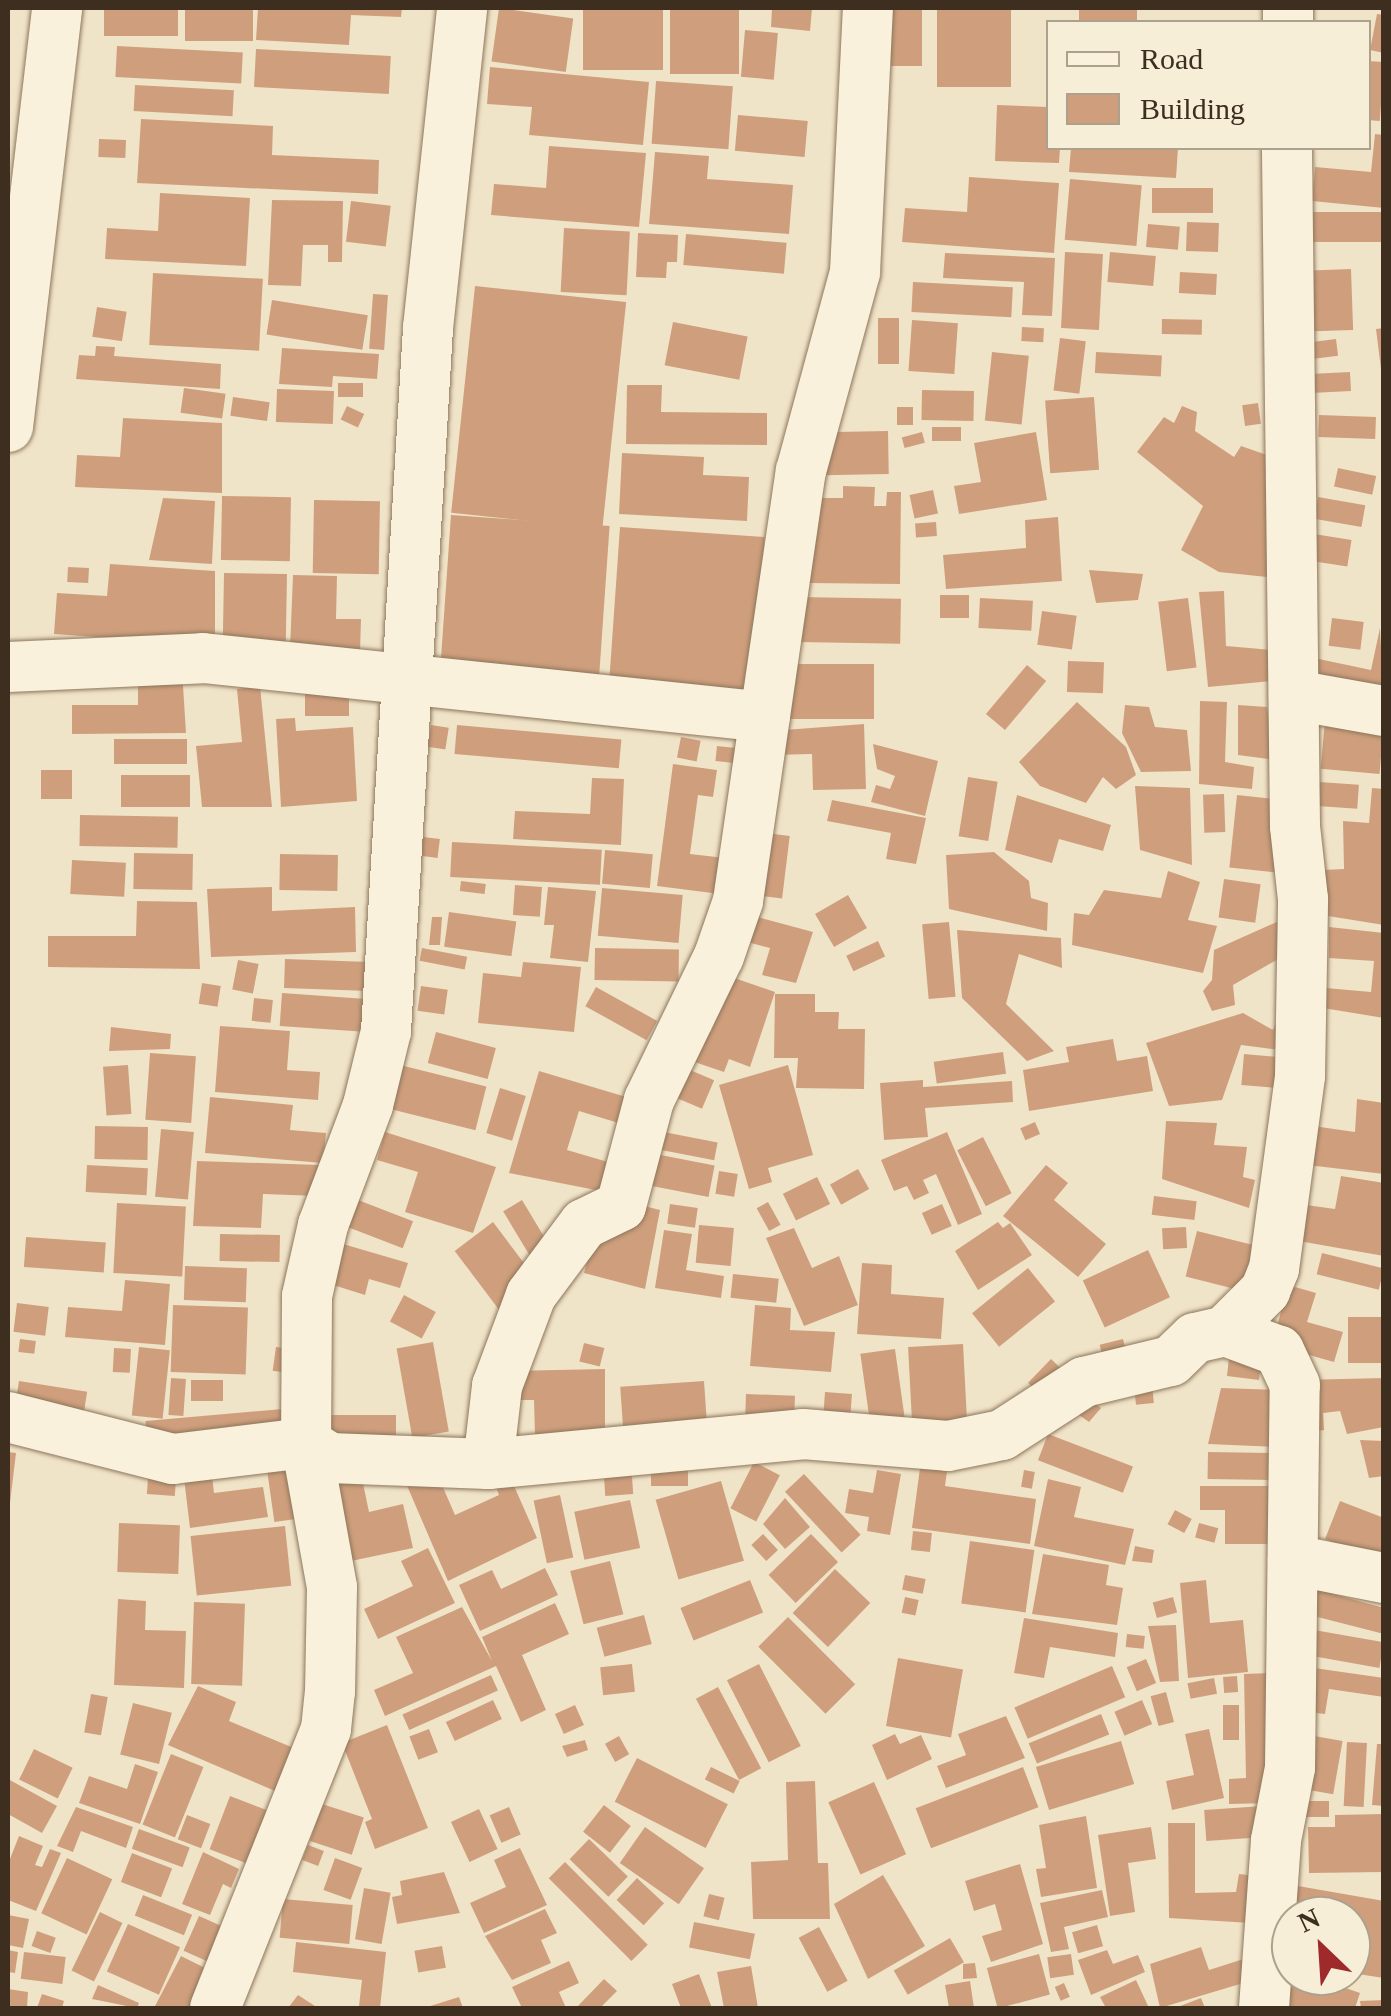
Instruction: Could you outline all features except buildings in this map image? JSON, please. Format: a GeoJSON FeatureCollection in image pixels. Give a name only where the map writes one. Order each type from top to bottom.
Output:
{"type":"FeatureCollection","features":[{"type":"Feature","properties":{"kind":"street"},"geometry":{"type":"LineString","coordinates":[[8,427],[57,8]]}},
{"type":"Feature","properties":{"kind":"street"},"geometry":{"type":"LineString","coordinates":[[215,2008],[326,1728],[332,1586],[306,1443],[307,1296],[323,1224],[368,1105],[386,1031],[402,683],[428,328],[462,8]]}},
{"type":"Feature","properties":{"kind":"street"},"geometry":{"type":"LineString","coordinates":[[488,1464],[497,1386],[531,1295],[584,1224],[621,1206],[649,1100],[719,956],[738,901],[800,471],[855,272],[868,8]]}},
{"type":"Feature","properties":{"kind":"street"},"geometry":{"type":"LineString","coordinates":[[8,1417],[173,1460],[306,1443],[330,1458],[488,1464],[732,1436],[948,1446],[1002,1435],[1084,1382],[1158,1366],[1195,1338],[1225,1331],[1265,1291],[1274,1269],[1300,1076],[1303,900],[1294,695],[1287,150]]}},
{"type":"Feature","properties":{"kind":"street"},"geometry":{"type":"LineString","coordinates":[[8,667],[203,658],[402,683],[766,718]]}},
{"type":"Feature","properties":{"kind":"street"},"geometry":{"type":"LineString","coordinates":[[1294,695],[1384,711]]}},
{"type":"Feature","properties":{"kind":"street"},"geometry":{"type":"LineString","coordinates":[[1225,1331],[1279,1352],[1295,1385],[1290,1768],[1276,1840],[1264,2008]]}},
{"type":"Feature","properties":{"kind":"street"},"geometry":{"type":"LineString","coordinates":[[1293,1560],[1384,1578]]}}]}
